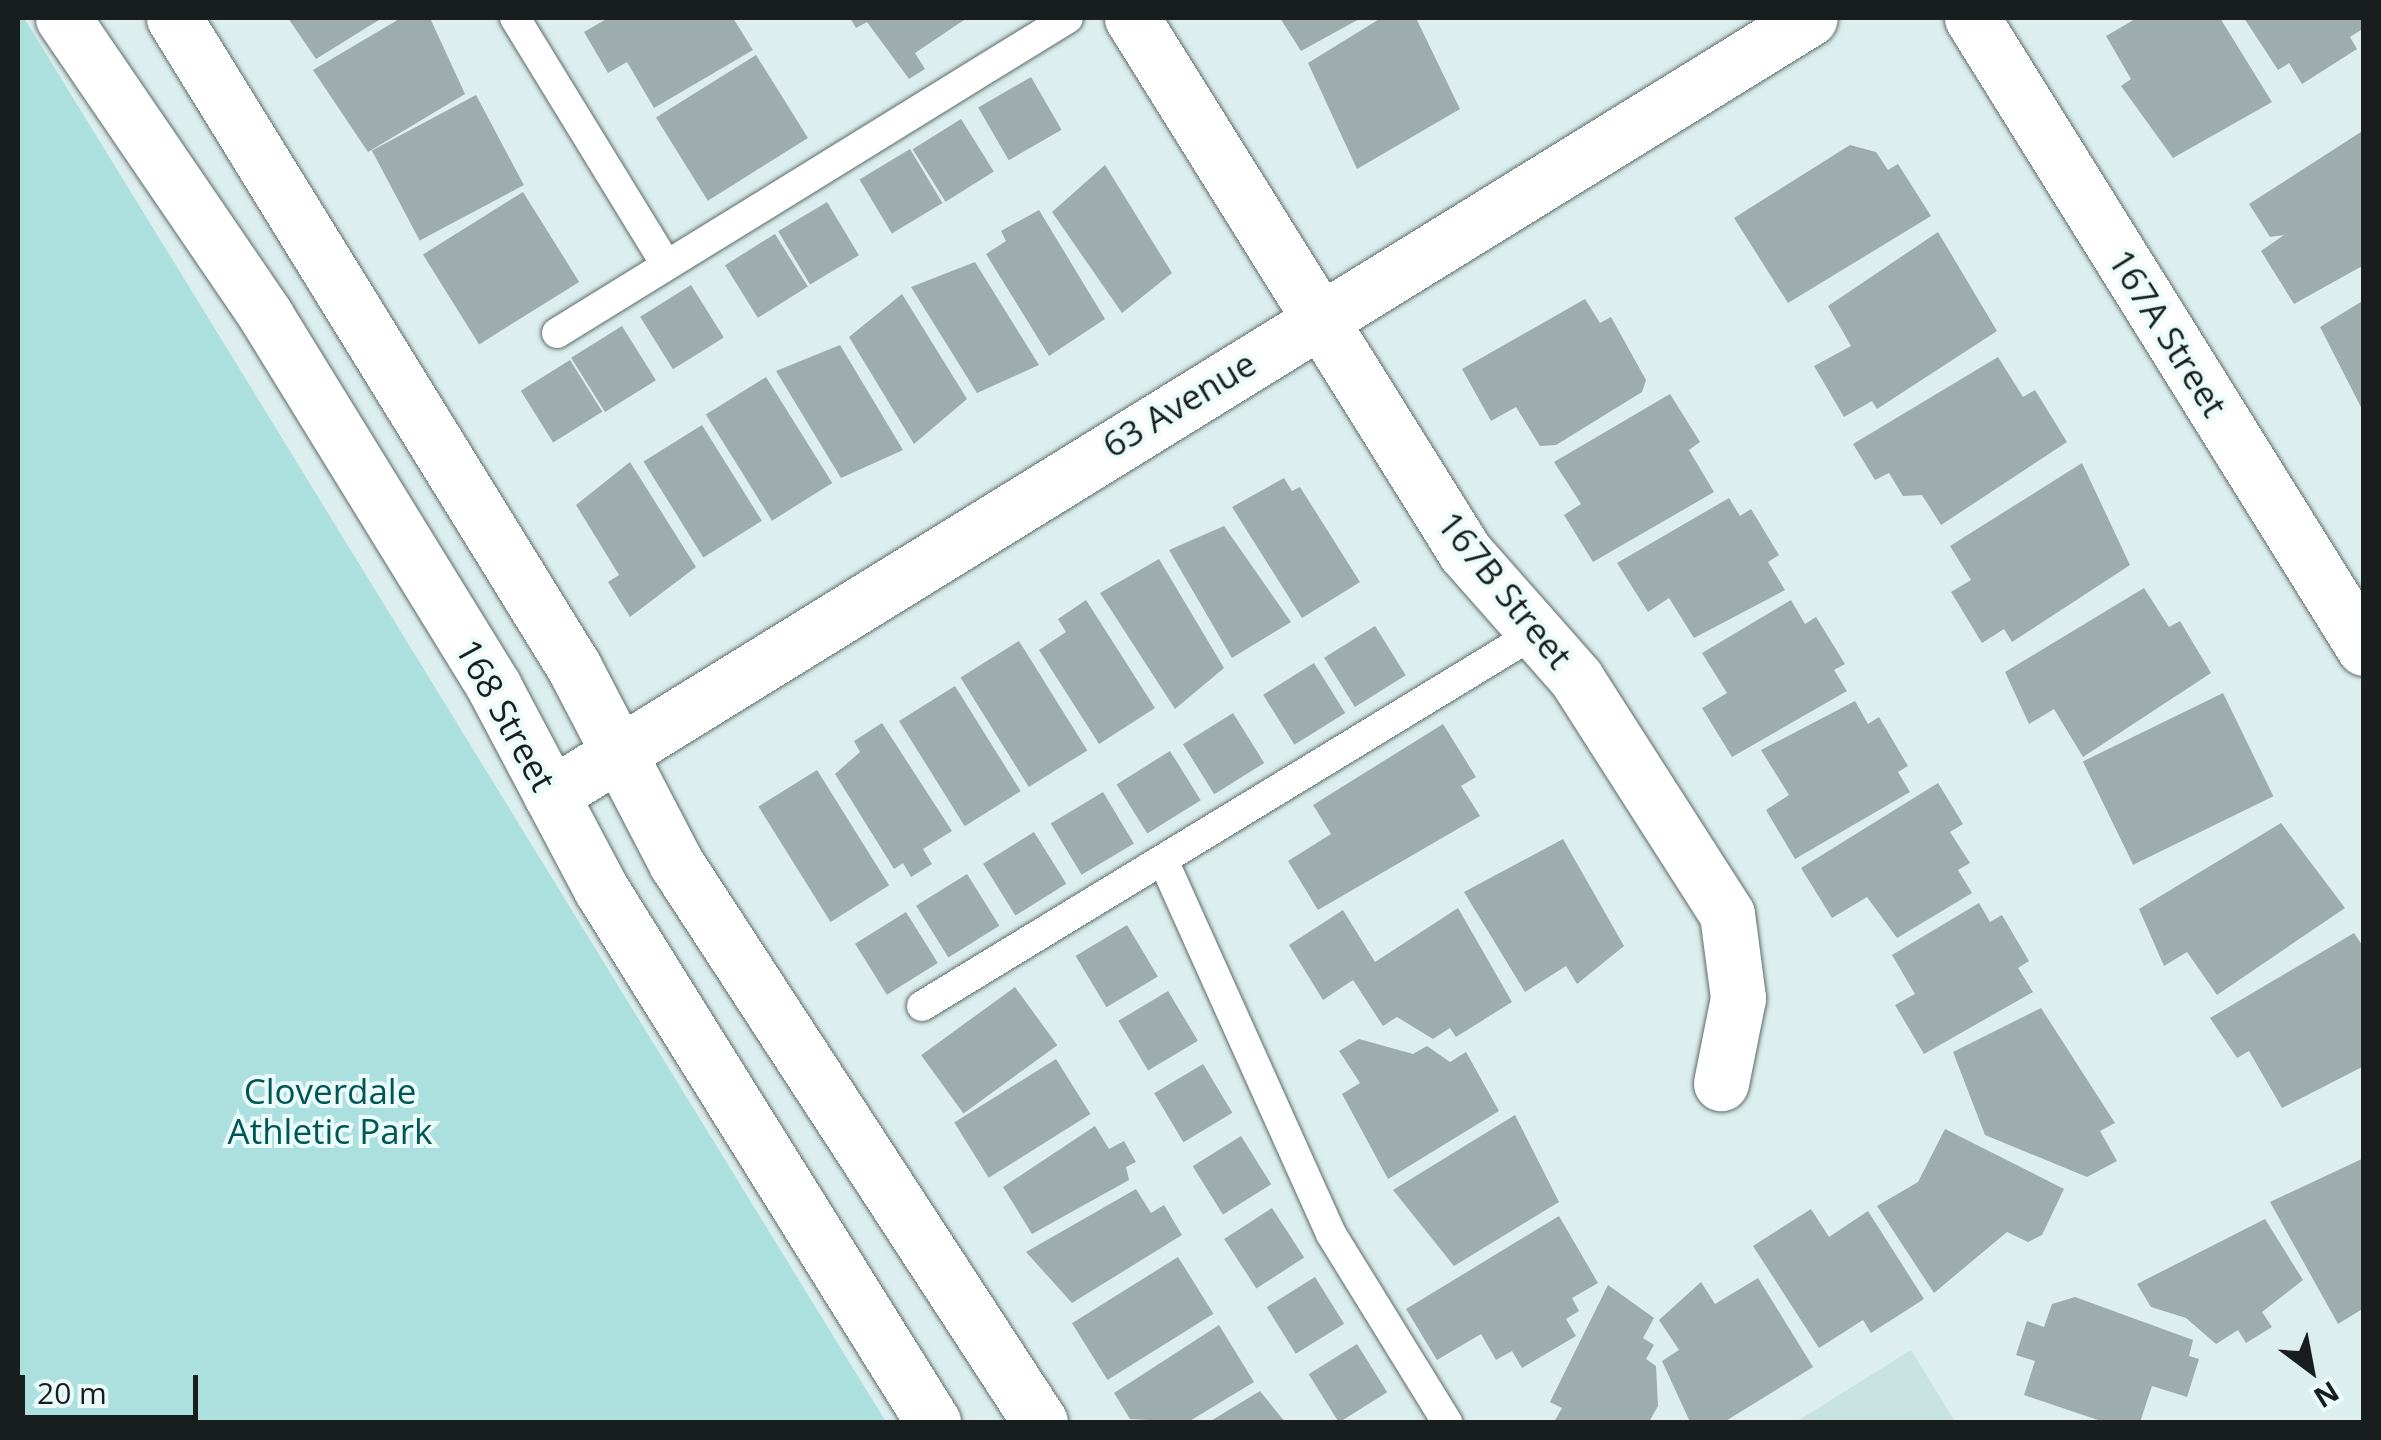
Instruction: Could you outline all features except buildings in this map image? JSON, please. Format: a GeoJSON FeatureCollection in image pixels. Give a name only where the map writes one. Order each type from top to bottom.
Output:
{"type":"FeatureCollection","features":[{"type":"Feature","properties":{"kind":"street","name":"168 Street"},"geometry":{"type":"LineString","coordinates":[[64,18],[266,316],[933,1422]]}},
{"type":"Feature","properties":{"kind":"street"},"geometry":{"type":"LineString","coordinates":[[174,18],[849,1141],[1040,1422]]}},
{"type":"Feature","properties":{"kind":"street","name":"167B Street"},"geometry":{"type":"LineString","coordinates":[[1132,18],[1465,552],[1576,678],[1726,914],[1738,998],[1721,1083]]}},
{"type":"Feature","properties":{"kind":"street","name":"63 Avenue"},"geometry":{"type":"LineString","coordinates":[[551,794],[1810,18]]}},
{"type":"Feature","properties":{"kind":"street","name":"167A Street"},"geometry":{"type":"LineString","coordinates":[[1972,18],[2364,648]]}},
{"type":"Feature","properties":{"kind":"lane"},"geometry":{"type":"LineString","coordinates":[[515,18],[665,263]]}},
{"type":"Feature","properties":{"kind":"lane"},"geometry":{"type":"LineString","coordinates":[[557,333],[1068,18]]}},
{"type":"Feature","properties":{"kind":"lane"},"geometry":{"type":"LineString","coordinates":[[922,1006],[1535,632]]}},
{"type":"Feature","properties":{"kind":"lane"},"geometry":{"type":"LineString","coordinates":[[1163,860],[1331,1234],[1447,1422]]}},
{"type":"Feature","properties":{"kind":"shaded area"},"geometry":{"type":"Polygon","coordinates":[[[1911,1350],[1955,1422],[1796,1422],[1911,1350]]]}},
{"type":"Feature","properties":{"kind":"green space","name":"Cloverdale Athletic Park"},"geometry":{"type":"Polygon","coordinates":[[[18,18],[24,18],[886,1422],[18,1422],[18,18]]]}}]}
